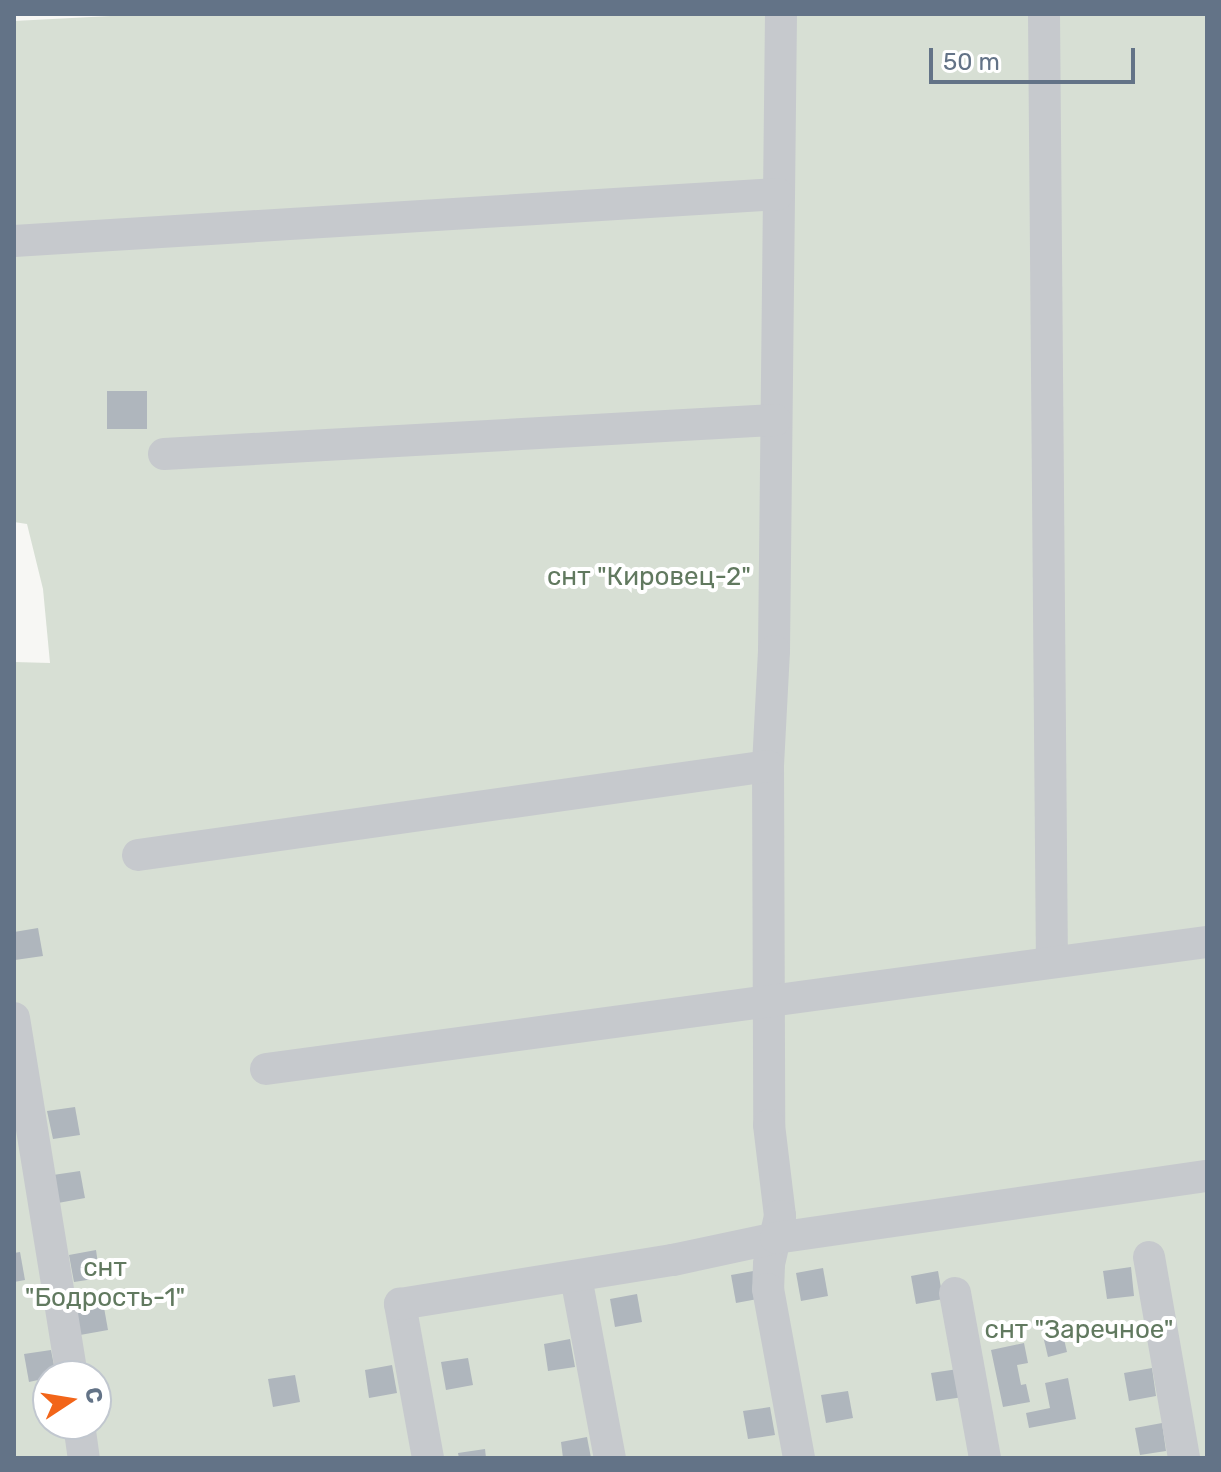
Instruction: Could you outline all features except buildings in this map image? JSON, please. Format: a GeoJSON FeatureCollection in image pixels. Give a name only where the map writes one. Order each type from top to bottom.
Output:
{"type":"FeatureCollection","features":[{"type":"Feature","properties":{"kind":"street"},"geometry":{"type":"LineString","coordinates":[[781,14],[774,651],[768,766],[769,1125],[780,1216],[769,1264],[768,1289],[799,1458]]}},
{"type":"Feature","properties":{"kind":"street"},"geometry":{"type":"LineString","coordinates":[[1044,14],[1052,962]]}},
{"type":"Feature","properties":{"kind":"street"},"geometry":{"type":"LineString","coordinates":[[14,241],[778,194]]}},
{"type":"Feature","properties":{"kind":"street"},"geometry":{"type":"LineString","coordinates":[[164,454],[775,420]]}},
{"type":"Feature","properties":{"kind":"street"},"geometry":{"type":"LineString","coordinates":[[138,855],[768,766]]}},
{"type":"Feature","properties":{"kind":"street"},"geometry":{"type":"LineString","coordinates":[[266,1069],[1207,942]]}},
{"type":"Feature","properties":{"kind":"street"},"geometry":{"type":"LineString","coordinates":[[14,1018],[69,1360]]}},
{"type":"Feature","properties":{"kind":"street"},"geometry":{"type":"LineString","coordinates":[[428,1458],[400,1304],[576,1277],[776,1238],[1207,1176]]}},
{"type":"Feature","properties":{"kind":"street"},"geometry":{"type":"LineString","coordinates":[[1149,1257],[1184,1458]]}},
{"type":"Feature","properties":{"kind":"street"},"geometry":{"type":"LineString","coordinates":[[576,1277],[610,1458]]}},
{"type":"Feature","properties":{"kind":"street"},"geometry":{"type":"LineString","coordinates":[[955,1293],[985,1458]]}},
{"type":"Feature","properties":{"kind":"green space","name":"снт \"Кировец-2\""},"geometry":{"type":"Polygon","coordinates":[[[149,14],[1207,14],[1207,1458],[14,1458],[14,662],[50,663],[43,589],[27,524],[14,522],[14,21],[149,14]]]}},
{"type":"Feature","properties":{"kind":"park label","name":"снт \"Бодрость-1\""},"geometry":{"type":"Point","coordinates":[105,1283]}},
{"type":"Feature","properties":{"kind":"park label","name":"снт \"Заречное\""},"geometry":{"type":"Point","coordinates":[1079,1330]}}]}
